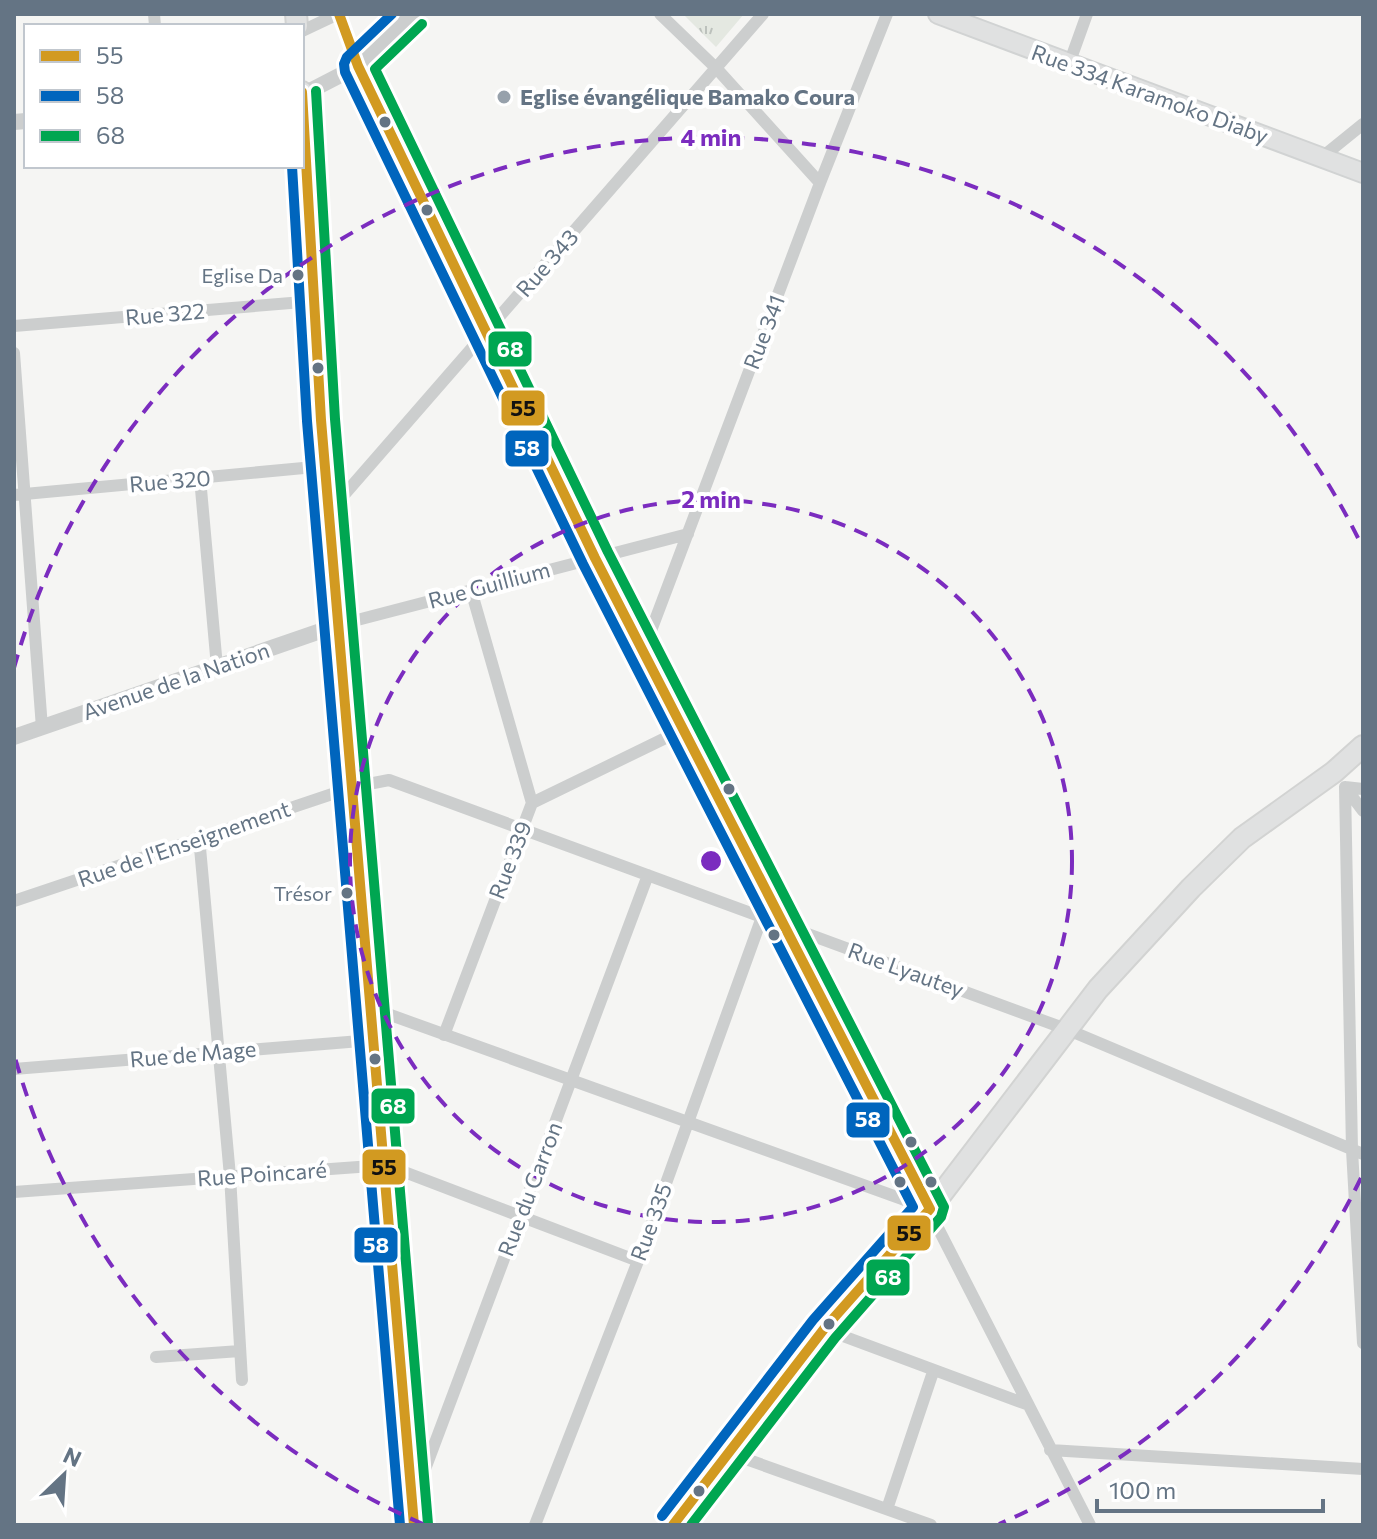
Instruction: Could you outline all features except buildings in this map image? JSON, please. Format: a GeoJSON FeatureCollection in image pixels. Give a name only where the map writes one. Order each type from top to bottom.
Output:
{"type":"FeatureCollection","features":[{"type":"Feature","properties":{"kind":"main road","name":"Rue 334 Karamoko Diaby"},"geometry":{"type":"LineString","coordinates":[[938,14],[976,21],[1069,64],[1363,173]]}},
{"type":"Feature","properties":{"kind":"main road"},"geometry":{"type":"LineString","coordinates":[[304,126],[325,466],[414,1525]]}},
{"type":"Feature","properties":{"kind":"main road"},"geometry":{"type":"LineString","coordinates":[[673,1525],[824,1329],[930,1209],[1098,989],[1180,899],[1242,838],[1334,772],[1363,746]]}},
{"type":"Feature","properties":{"kind":"street"},"geometry":{"type":"LineString","coordinates":[[304,30],[338,14],[358,66],[595,558],[1090,1525]]}},
{"type":"Feature","properties":{"kind":"street"},"geometry":{"type":"LineString","coordinates":[[304,93],[358,66],[412,14]]}},
{"type":"Feature","properties":{"kind":"street"},"geometry":{"type":"LineString","coordinates":[[660,14],[717,69],[820,183]]}},
{"type":"Feature","properties":{"kind":"street","name":"Rue 343"},"geometry":{"type":"LineString","coordinates":[[330,511],[763,14]]}},
{"type":"Feature","properties":{"kind":"street","name":"Rue 341"},"geometry":{"type":"LineString","coordinates":[[643,652],[887,14]]}},
{"type":"Feature","properties":{"kind":"street"},"geometry":{"type":"LineString","coordinates":[[1069,64],[1087,14]]}},
{"type":"Feature","properties":{"kind":"street"},"geometry":{"type":"LineString","coordinates":[[1321,158],[1363,124]]}},
{"type":"Feature","properties":{"kind":"street","name":"Rue 322"},"geometry":{"type":"LineString","coordinates":[[14,326],[315,301]]}},
{"type":"Feature","properties":{"kind":"street"},"geometry":{"type":"LineString","coordinates":[[14,353],[19,495],[42,728]]}},
{"type":"Feature","properties":{"kind":"street","name":"Rue 320"},"geometry":{"type":"LineString","coordinates":[[19,495],[325,466]]}},
{"type":"Feature","properties":{"kind":"street"},"geometry":{"type":"LineString","coordinates":[[200,478],[217,667]]}},
{"type":"Feature","properties":{"kind":"street","name":"Rue Guillium"},"geometry":{"type":"LineString","coordinates":[[338,625],[688,534]]}},
{"type":"Feature","properties":{"kind":"street","name":"Rue 339"},"geometry":{"type":"LineString","coordinates":[[444,1035],[532,803],[471,590]]}},
{"type":"Feature","properties":{"kind":"street","name":"Avenue de la Nation"},"geometry":{"type":"LineString","coordinates":[[14,737],[338,625]]}},
{"type":"Feature","properties":{"kind":"street"},"geometry":{"type":"LineString","coordinates":[[532,803],[684,729]]}},
{"type":"Feature","properties":{"kind":"street","name":"Rue Lyautey"},"geometry":{"type":"LineString","coordinates":[[353,787],[389,780],[522,828],[1066,1029],[1358,1152]]}},
{"type":"Feature","properties":{"kind":"street","name":"Rue de l'Enseignement"},"geometry":{"type":"LineString","coordinates":[[14,901],[353,787]]}},
{"type":"Feature","properties":{"kind":"street"},"geometry":{"type":"LineString","coordinates":[[1345,787],[1363,789]]}},
{"type":"Feature","properties":{"kind":"street"},"geometry":{"type":"LineString","coordinates":[[1345,787],[1363,811]]}},
{"type":"Feature","properties":{"kind":"street"},"geometry":{"type":"LineString","coordinates":[[1345,787],[1363,1343]]}},
{"type":"Feature","properties":{"kind":"street"},"geometry":{"type":"LineString","coordinates":[[199,837],[230,1176],[242,1380]]}},
{"type":"Feature","properties":{"kind":"street","name":"Rue du Carron"},"geometry":{"type":"LineString","coordinates":[[412,1503],[648,875]]}},
{"type":"Feature","properties":{"kind":"street","name":"Rue 335"},"geometry":{"type":"LineString","coordinates":[[535,1525],[638,1261],[762,917]]}},
{"type":"Feature","properties":{"kind":"street"},"geometry":{"type":"LineString","coordinates":[[371,1008],[930,1209]]}},
{"type":"Feature","properties":{"kind":"street","name":"Rue de Mage"},"geometry":{"type":"LineString","coordinates":[[14,1069],[373,1040]]}},
{"type":"Feature","properties":{"kind":"street","name":"Rue Poincaré"},"geometry":{"type":"LineString","coordinates":[[14,1192],[386,1165],[638,1261]]}},
{"type":"Feature","properties":{"kind":"street"},"geometry":{"type":"LineString","coordinates":[[824,1329],[1026,1404]]}},
{"type":"Feature","properties":{"kind":"street"},"geometry":{"type":"LineString","coordinates":[[156,1357],[240,1351]]}},
{"type":"Feature","properties":{"kind":"street"},"geometry":{"type":"LineString","coordinates":[[887,1509],[933,1372]]}},
{"type":"Feature","properties":{"kind":"street"},"geometry":{"type":"LineString","coordinates":[[1050,1450],[1363,1469]]}},
{"type":"Feature","properties":{"kind":"street"},"geometry":{"type":"LineString","coordinates":[[729,1453],[931,1525]]}},
{"type":"Feature","properties":{"kind":"green space"},"geometry":{"type":"Polygon","coordinates":[[[683,14],[744,14],[716,47],[683,14]]]}},
{"type":"Feature","properties":{"kind":"transit line","name":"55"},"geometry":{"type":"LineString","coordinates":[[339,14],[358,66],[595,558],[930,1209],[824,1329],[673,1525]]}},
{"type":"Feature","properties":{"kind":"transit line","name":"58"},"geometry":{"type":"LineString","coordinates":[[392,14],[347,57],[345,72],[583,564],[913,1207],[813,1320],[662,1516]]}},
{"type":"Feature","properties":{"kind":"transit line","name":"68"},"geometry":{"type":"LineString","coordinates":[[422,24],[375,69],[608,552],[944,1207],[941,1217],[835,1338],[691,1525]]}},
{"type":"Feature","properties":{"kind":"transit line","name":"68"},"geometry":{"type":"LineString","coordinates":[[316,91],[335,419],[428,1524]]}},
{"type":"Feature","properties":{"kind":"transit line","name":"55"},"geometry":{"type":"LineString","coordinates":[[304,127],[321,420],[414,1525]]}},
{"type":"Feature","properties":{"kind":"transit line","name":"58"},"geometry":{"type":"LineString","coordinates":[[292,168],[307,421],[400,1525]]}},
{"type":"Feature","properties":{"kind":"place","name":"Eglise évangélique Bamako Coura"},"geometry":{"type":"Point","coordinates":[504,97]}},
{"type":"Feature","properties":{"kind":"place","name":"Eglise Da"},"geometry":{"type":"Point","coordinates":[298,275]}},
{"type":"Feature","properties":{"kind":"place","name":"Trésor"},"geometry":{"type":"Point","coordinates":[347,893]}}]}
